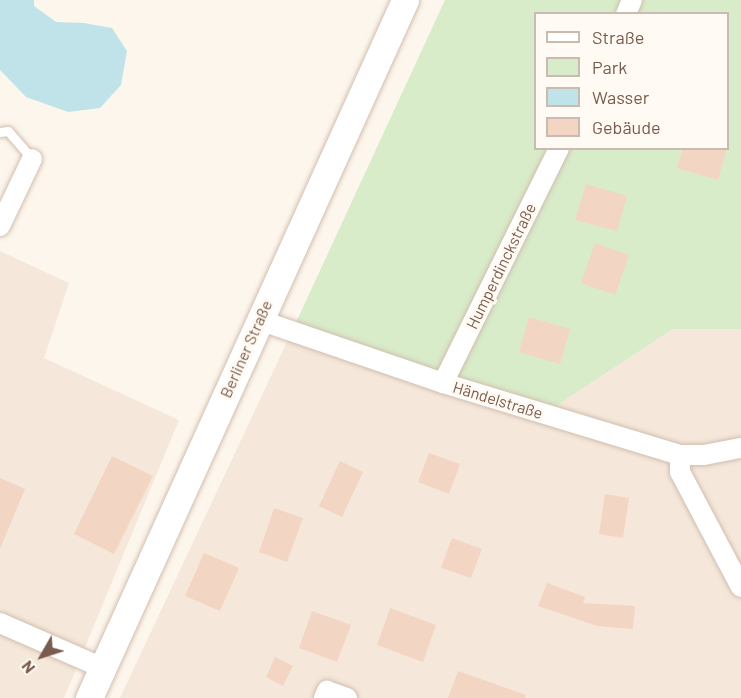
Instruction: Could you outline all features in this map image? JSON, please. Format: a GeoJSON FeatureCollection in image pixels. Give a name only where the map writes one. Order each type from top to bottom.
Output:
{"type":"FeatureCollection","features":[{"type":"Feature","properties":{"kind":"main road","name":"Berliner Straße"},"geometry":{"type":"LineString","coordinates":[[89,698],[405,0]]}},
{"type":"Feature","properties":{"kind":"street","name":"Humperdinckstraße"},"geometry":{"type":"LineString","coordinates":[[443,383],[558,150]]}},
{"type":"Feature","properties":{"kind":"street"},"geometry":{"type":"LineString","coordinates":[[0,226],[32,159]]}},
{"type":"Feature","properties":{"kind":"street","name":"Händelstraße"},"geometry":{"type":"LineString","coordinates":[[259,320],[443,383],[680,455],[741,448]]}},
{"type":"Feature","properties":{"kind":"street"},"geometry":{"type":"LineString","coordinates":[[680,455],[680,472],[741,587]]}},
{"type":"Feature","properties":{"kind":"street"},"geometry":{"type":"LineString","coordinates":[[0,623],[103,668]]}},
{"type":"Feature","properties":{"kind":"street"},"geometry":{"type":"LineString","coordinates":[[326,694],[347,698]]}},
{"type":"Feature","properties":{"kind":"lane"},"geometry":{"type":"LineString","coordinates":[[0,132],[8,131],[32,159]]}},
{"type":"Feature","properties":{"kind":"shaded area"},"geometry":{"type":"Polygon","coordinates":[[[0,251],[69,283],[44,358],[179,420],[64,698],[0,698],[0,251]]]}},
{"type":"Feature","properties":{"kind":"shaded area"},"geometry":{"type":"Polygon","coordinates":[[[673,329],[741,329],[741,698],[120,698],[287,342],[547,412],[673,329]]]}},
{"type":"Feature","properties":{"kind":"green space"},"geometry":{"type":"Polygon","coordinates":[[[445,0],[741,0],[741,329],[673,329],[547,412],[287,342],[445,0]]]}},
{"type":"Feature","properties":{"kind":"water"},"geometry":{"type":"Polygon","coordinates":[[[0,0],[34,0],[34,6],[56,22],[84,23],[112,28],[127,51],[121,85],[100,108],[68,112],[26,97],[0,70],[0,0]]]}},
{"type":"Feature","properties":{"kind":"building"},"geometry":{"type":"Polygon","coordinates":[[[682,150],[726,150],[718,180],[677,168],[682,150]]]}},
{"type":"Feature","properties":{"kind":"building"},"geometry":{"type":"Polygon","coordinates":[[[586,184],[627,196],[617,231],[575,220],[586,184]]]}},
{"type":"Feature","properties":{"kind":"building"},"geometry":{"type":"Polygon","coordinates":[[[595,243],[629,255],[615,295],[581,283],[595,243]]]}},
{"type":"Feature","properties":{"kind":"building"},"geometry":{"type":"Polygon","coordinates":[[[529,317],[570,329],[560,364],[519,352],[529,317]]]}},
{"type":"Feature","properties":{"kind":"building"},"geometry":{"type":"Polygon","coordinates":[[[429,453],[460,464],[449,494],[418,482],[429,453]]]}},
{"type":"Feature","properties":{"kind":"building"},"geometry":{"type":"Polygon","coordinates":[[[112,456],[153,476],[114,554],[74,534],[112,456]]]}},
{"type":"Feature","properties":{"kind":"building"},"geometry":{"type":"Polygon","coordinates":[[[340,461],[363,472],[342,517],[319,506],[340,461]]]}},
{"type":"Feature","properties":{"kind":"building"},"geometry":{"type":"Polygon","coordinates":[[[0,478],[25,489],[0,549],[0,478]]]}},
{"type":"Feature","properties":{"kind":"building"},"geometry":{"type":"Polygon","coordinates":[[[605,494],[629,498],[623,538],[599,534],[605,494]]]}},
{"type":"Feature","properties":{"kind":"building"},"geometry":{"type":"Polygon","coordinates":[[[274,508],[303,518],[287,562],[259,552],[274,508]]]}},
{"type":"Feature","properties":{"kind":"building"},"geometry":{"type":"Polygon","coordinates":[[[452,538],[482,549],[471,578],[441,568],[452,538]]]}},
{"type":"Feature","properties":{"kind":"building"},"geometry":{"type":"Polygon","coordinates":[[[204,553],[239,568],[220,611],[185,596],[204,553]]]}},
{"type":"Feature","properties":{"kind":"building"},"geometry":{"type":"Polygon","coordinates":[[[547,583],[585,597],[583,603],[635,606],[633,629],[597,626],[538,606],[547,583]]]}},
{"type":"Feature","properties":{"kind":"building"},"geometry":{"type":"Polygon","coordinates":[[[390,608],[436,625],[423,662],[377,645],[390,608]]]}},
{"type":"Feature","properties":{"kind":"building"},"geometry":{"type":"Polygon","coordinates":[[[312,611],[351,625],[337,662],[299,648],[312,611]]]}},
{"type":"Feature","properties":{"kind":"building"},"geometry":{"type":"Polygon","coordinates":[[[275,657],[293,666],[283,686],[266,677],[275,657]]]}},
{"type":"Feature","properties":{"kind":"building"},"geometry":{"type":"Polygon","coordinates":[[[458,671],[526,695],[525,698],[448,698],[458,671]]]}}]}
